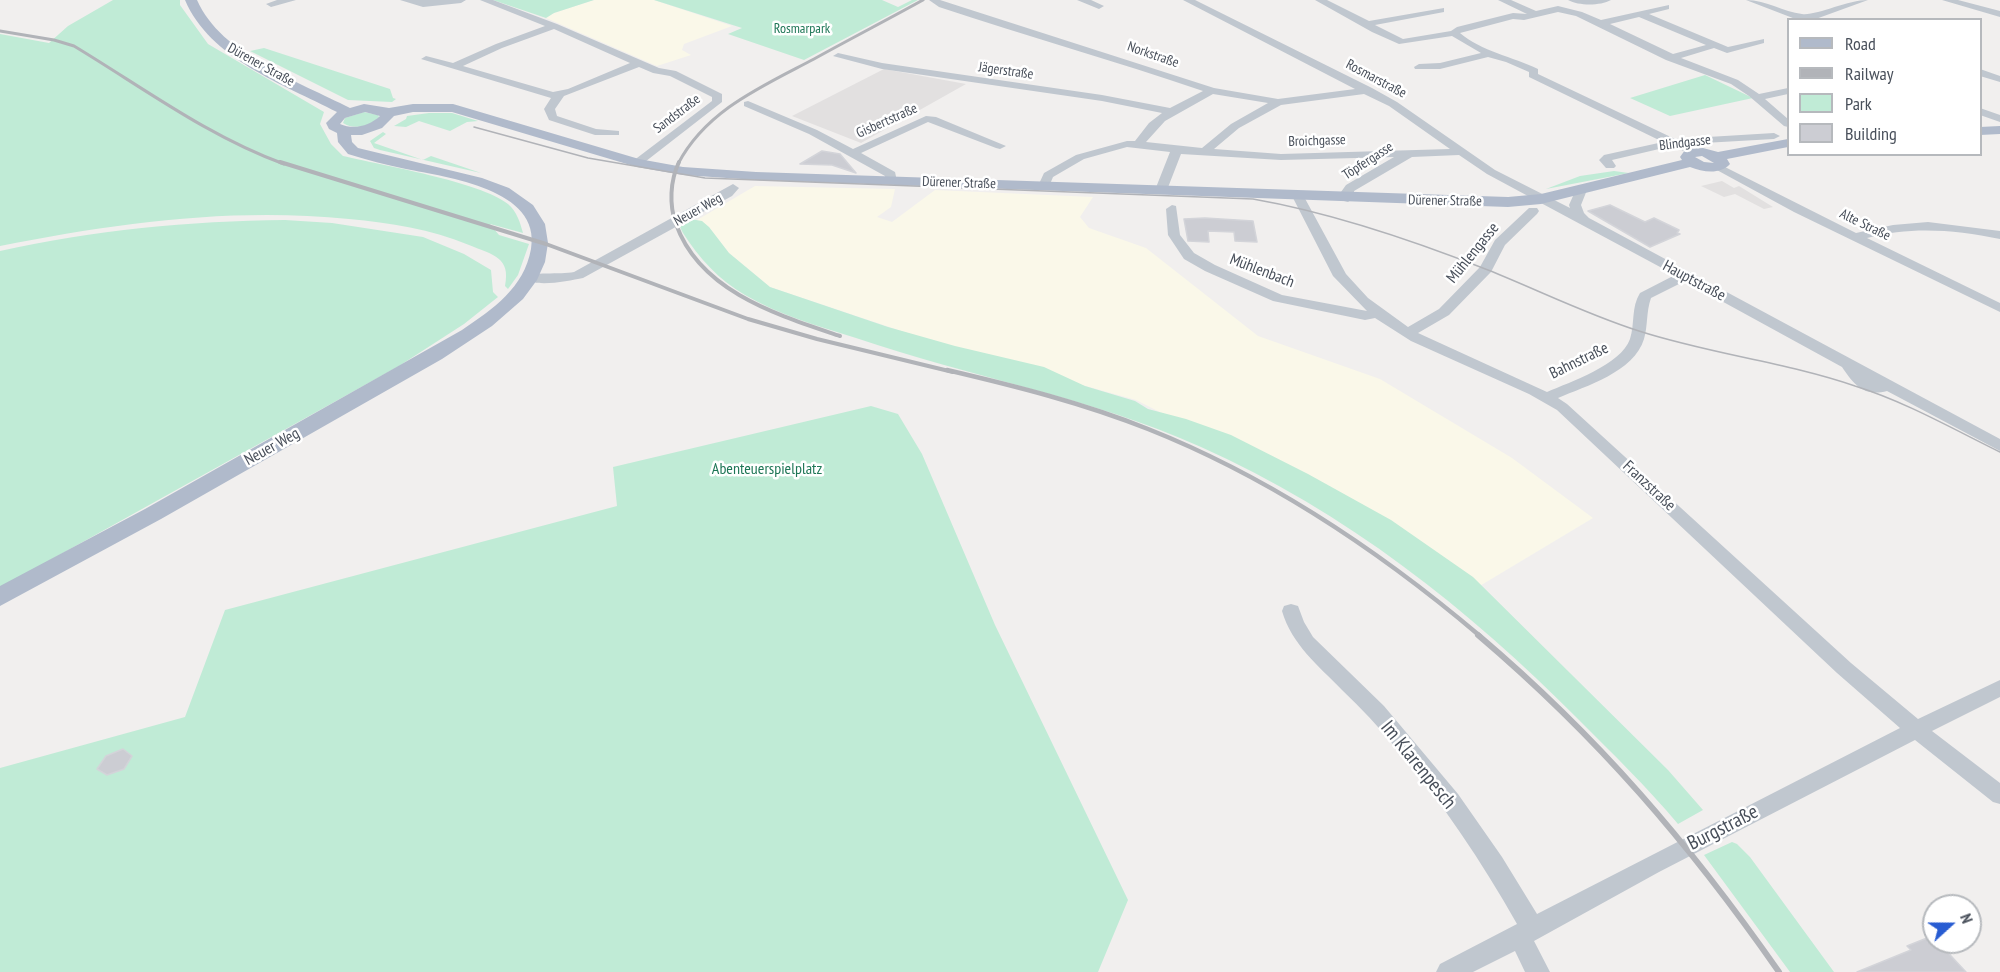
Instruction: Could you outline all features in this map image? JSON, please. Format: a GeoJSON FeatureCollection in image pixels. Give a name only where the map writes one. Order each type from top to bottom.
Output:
{"type":"FeatureCollection","features":[{"type":"Feature","properties":{"kind":"main road","name":"Dürener Straße"},"geometry":{"type":"LineString","coordinates":[[191,0],[195,12],[211,33],[233,51],[348,112]]}},
{"type":"Feature","properties":{"kind":"main road"},"geometry":{"type":"LineString","coordinates":[[371,108],[386,113],[385,119],[374,126],[345,130],[334,126],[333,123],[348,112],[371,108]]}},
{"type":"Feature","properties":{"kind":"main road","name":"Dürener Straße"},"geometry":{"type":"LineString","coordinates":[[386,113],[412,108],[453,108],[637,163],[726,175],[1508,202],[1537,205]]}},
{"type":"Feature","properties":{"kind":"main road","name":"Neuer Weg"},"geometry":{"type":"LineString","coordinates":[[0,597],[435,355],[478,328],[517,294],[530,278],[540,255],[541,231],[536,218],[526,207],[495,188],[472,180],[353,151],[345,144],[343,138],[345,130]]}},
{"type":"Feature","properties":{"kind":"main road"},"geometry":{"type":"LineString","coordinates":[[1982,131],[2000,130]]}},
{"type":"Feature","properties":{"kind":"main road","name":"Blindgasse"},"geometry":{"type":"LineString","coordinates":[[1718,162],[1787,143]]}},
{"type":"Feature","properties":{"kind":"main road"},"geometry":{"type":"LineString","coordinates":[[1693,157],[1718,162]]}},
{"type":"Feature","properties":{"kind":"main road","name":"Blindgasse"},"geometry":{"type":"LineString","coordinates":[[1537,205],[1693,157]]}},
{"type":"Feature","properties":{"kind":"street"},"geometry":{"type":"LineString","coordinates":[[271,4],[291,0]]}},
{"type":"Feature","properties":{"kind":"street"},"geometry":{"type":"LineString","coordinates":[[405,0],[423,4],[461,0]]}},
{"type":"Feature","properties":{"kind":"street","name":"Sandstraße"},"geometry":{"type":"LineString","coordinates":[[485,0],[554,26],[639,63],[683,78],[719,98],[637,163]]}},
{"type":"Feature","properties":{"kind":"street","name":"Norkstraße"},"geometry":{"type":"LineString","coordinates":[[934,0],[942,5],[1068,46],[1109,56],[1212,91],[1278,102],[1368,90]]}},
{"type":"Feature","properties":{"kind":"street"},"geometry":{"type":"LineString","coordinates":[[1082,0],[1099,6]]}},
{"type":"Feature","properties":{"kind":"street","name":"Rosmarstraße"},"geometry":{"type":"LineString","coordinates":[[1188,0],[1368,90],[1404,111],[1458,152],[1537,205]]}},
{"type":"Feature","properties":{"kind":"street"},"geometry":{"type":"LineString","coordinates":[[1320,0],[1369,29],[1396,40],[1408,42],[1454,33],[1460,29],[1513,16],[1524,17],[1564,10],[1602,23],[1670,58],[1741,84],[1787,123]]}},
{"type":"Feature","properties":{"kind":"street"},"geometry":{"type":"LineString","coordinates":[[1503,0],[1535,14]]}},
{"type":"Feature","properties":{"kind":"street"},"geometry":{"type":"LineString","coordinates":[[1564,10],[1564,5],[1572,0],[1597,2],[1606,0]]}},
{"type":"Feature","properties":{"kind":"street"},"geometry":{"type":"LineString","coordinates":[[1751,0],[1803,18]]}},
{"type":"Feature","properties":{"kind":"street"},"geometry":{"type":"LineString","coordinates":[[1809,18],[1863,0]]}},
{"type":"Feature","properties":{"kind":"street"},"geometry":{"type":"LineString","coordinates":[[1947,0],[2000,14]]}},
{"type":"Feature","properties":{"kind":"street"},"geometry":{"type":"LineString","coordinates":[[1428,5],[1473,26]]}},
{"type":"Feature","properties":{"kind":"street"},"geometry":{"type":"LineString","coordinates":[[1602,23],[1666,8]]}},
{"type":"Feature","properties":{"kind":"street"},"geometry":{"type":"LineString","coordinates":[[1369,29],[1448,14]]}},
{"type":"Feature","properties":{"kind":"street"},"geometry":{"type":"LineString","coordinates":[[1640,14],[1727,50],[1761,40]]}},
{"type":"Feature","properties":{"kind":"street"},"geometry":{"type":"LineString","coordinates":[[453,67],[499,46],[554,26]]}},
{"type":"Feature","properties":{"kind":"street"},"geometry":{"type":"LineString","coordinates":[[1454,33],[1459,39],[1497,58],[1508,58],[1534,71],[1533,75],[1675,143],[1693,157]]}},
{"type":"Feature","properties":{"kind":"street"},"geometry":{"type":"LineString","coordinates":[[1670,58],[1715,45]]}},
{"type":"Feature","properties":{"kind":"street"},"geometry":{"type":"LineString","coordinates":[[1419,66],[1440,66],[1490,54]]}},
{"type":"Feature","properties":{"kind":"street","name":"Jägerstraße"},"geometry":{"type":"LineString","coordinates":[[838,56],[927,74],[1121,101],[1170,111]]}},
{"type":"Feature","properties":{"kind":"street"},"geometry":{"type":"LineString","coordinates":[[426,59],[547,94],[560,94],[639,63]]}},
{"type":"Feature","properties":{"kind":"street"},"geometry":{"type":"LineString","coordinates":[[1983,73],[2000,69]]}},
{"type":"Feature","properties":{"kind":"street"},"geometry":{"type":"LineString","coordinates":[[1983,73],[2000,79]]}},
{"type":"Feature","properties":{"kind":"street"},"geometry":{"type":"LineString","coordinates":[[1139,144],[1148,131],[1170,111],[1212,91]]}},
{"type":"Feature","properties":{"kind":"street"},"geometry":{"type":"LineString","coordinates":[[1759,97],[1787,91]]}},
{"type":"Feature","properties":{"kind":"street"},"geometry":{"type":"LineString","coordinates":[[560,94],[550,107],[549,112],[553,118],[595,132],[615,133]]}},
{"type":"Feature","properties":{"kind":"street"},"geometry":{"type":"LineString","coordinates":[[1204,152],[1235,126],[1278,102]]}},
{"type":"Feature","properties":{"kind":"street","name":"Gisbertstraße"},"geometry":{"type":"LineString","coordinates":[[748,104],[813,132],[886,170],[892,178],[891,181]]}},
{"type":"Feature","properties":{"kind":"street"},"geometry":{"type":"LineString","coordinates":[[1982,112],[2000,119]]}},
{"type":"Feature","properties":{"kind":"street","name":"Gisbertstraße"},"geometry":{"type":"LineString","coordinates":[[853,153],[926,119],[932,119],[1000,146]]}},
{"type":"Feature","properties":{"kind":"street","name":"Blindgasse"},"geometry":{"type":"LineString","coordinates":[[1610,166],[1605,160],[1608,157],[1675,143],[1774,136]]}},
{"type":"Feature","properties":{"kind":"street","name":"Broichgasse"},"geometry":{"type":"LineString","coordinates":[[1044,186],[1048,175],[1080,157],[1116,146],[1139,144],[1177,150],[1302,157],[1458,152]]}},
{"type":"Feature","properties":{"kind":"street"},"geometry":{"type":"LineString","coordinates":[[1161,190],[1177,150]]}},
{"type":"Feature","properties":{"kind":"street","name":"Töpfergasse"},"geometry":{"type":"LineString","coordinates":[[1348,198],[1347,190],[1410,152]]}},
{"type":"Feature","properties":{"kind":"street","name":"Alte Straße"},"geometry":{"type":"LineString","coordinates":[[1718,162],[1855,237],[2000,308]]}},
{"type":"Feature","properties":{"kind":"street","name":"Neuer Weg"},"geometry":{"type":"LineString","coordinates":[[530,278],[561,279],[578,275],[728,193],[733,188]]}},
{"type":"Feature","properties":{"kind":"street"},"geometry":{"type":"LineString","coordinates":[[1581,190],[1575,205],[1578,214],[1586,221]]}},
{"type":"Feature","properties":{"kind":"street","name":"Franzstraße"},"geometry":{"type":"LineString","coordinates":[[1298,196],[1340,276],[1349,288],[1377,313],[1407,333],[1452,356],[1547,397],[1570,414],[1844,668],[1915,729],[2000,795]]}},
{"type":"Feature","properties":{"kind":"street","name":"Hauptstraße"},"geometry":{"type":"LineString","coordinates":[[1537,205],[1586,221],[1848,364],[1856,379],[1864,385],[1878,389],[1883,387],[1883,384],[2000,446]]}},
{"type":"Feature","properties":{"kind":"street","name":"Mühlengasse"},"geometry":{"type":"LineString","coordinates":[[1407,333],[1444,312],[1486,269],[1500,243],[1537,205]]}},
{"type":"Feature","properties":{"kind":"street","name":"Mühlenbach"},"geometry":{"type":"LineString","coordinates":[[1172,209],[1174,235],[1189,256],[1210,268],[1278,298],[1365,316],[1377,313]]}},
{"type":"Feature","properties":{"kind":"street"},"geometry":{"type":"LineString","coordinates":[[1855,237],[1897,227],[1930,224],[2000,235]]}},
{"type":"Feature","properties":{"kind":"street","name":"Bahnstraße"},"geometry":{"type":"LineString","coordinates":[[1547,397],[1625,357],[1637,340],[1645,296],[1684,276]]}},
{"type":"Feature","properties":{"kind":"street","name":"Im Klarenpesch"},"geometry":{"type":"LineString","coordinates":[[1291,611],[1293,624],[1301,637],[1353,687],[1437,784],[1527,933],[1538,972]]}},
{"type":"Feature","properties":{"kind":"street","name":"Burgstraße"},"geometry":{"type":"LineString","coordinates":[[1449,972],[2000,687]]}},
{"type":"Feature","properties":{"kind":"shaded area"},"geometry":{"type":"Polygon","coordinates":[[[594,0],[654,0],[732,26],[684,44],[682,50],[691,55],[657,66],[546,18],[554,13],[594,0]]]}},
{"type":"Feature","properties":{"kind":"shaded area"},"geometry":{"type":"Polygon","coordinates":[[[884,69],[966,84],[861,143],[792,116],[884,69]]]}},
{"type":"Feature","properties":{"kind":"shaded area"},"geometry":{"type":"Polygon","coordinates":[[[1722,181],[1734,188],[1739,186],[1773,207],[1764,209],[1735,194],[1724,197],[1701,186],[1722,181]]]}},
{"type":"Feature","properties":{"kind":"shaded area"},"geometry":{"type":"Polygon","coordinates":[[[755,186],[895,189],[891,207],[877,217],[892,222],[935,190],[1093,197],[1080,217],[1089,228],[1146,248],[1258,336],[1380,379],[1512,458],[1593,518],[1468,593],[1289,477],[1136,400],[964,352],[770,287],[729,253],[709,227],[697,220],[755,186]]]}},
{"type":"Feature","properties":{"kind":"green space"},"geometry":{"type":"Polygon","coordinates":[[[113,0],[180,0],[180,5],[208,44],[324,112],[320,124],[331,144],[343,156],[405,169],[476,188],[508,204],[516,214],[523,233],[490,224],[499,235],[529,244],[518,275],[508,289],[505,286],[505,269],[498,258],[455,239],[380,222],[305,216],[217,216],[174,219],[87,230],[0,246],[0,34],[49,43],[68,26],[113,0]]]}},
{"type":"Feature","properties":{"kind":"green space"},"geometry":{"type":"Polygon","coordinates":[[[493,0],[594,0],[554,13],[546,18],[493,0]]]}},
{"type":"Feature","properties":{"kind":"green space","name":"Rosmarpark"},"geometry":{"type":"Polygon","coordinates":[[[654,0],[882,0],[898,7],[912,0],[918,0],[804,60],[728,34],[742,28],[654,0]]]}},
{"type":"Feature","properties":{"kind":"green space"},"geometry":{"type":"Polygon","coordinates":[[[264,48],[390,89],[393,98],[396,99],[392,102],[348,100],[250,51],[264,48]]]}},
{"type":"Feature","properties":{"kind":"green space"},"geometry":{"type":"Polygon","coordinates":[[[1705,75],[1753,98],[1670,116],[1630,98],[1705,75]]]}},
{"type":"Feature","properties":{"kind":"green space"},"geometry":{"type":"Polygon","coordinates":[[[364,112],[379,117],[362,126],[343,123],[345,118],[364,112]]]}},
{"type":"Feature","properties":{"kind":"green space"},"geometry":{"type":"Polygon","coordinates":[[[452,113],[478,121],[467,122],[450,131],[419,121],[406,127],[394,126],[407,116],[452,113]]]}},
{"type":"Feature","properties":{"kind":"green space"},"geometry":{"type":"Polygon","coordinates":[[[383,132],[386,134],[374,143],[421,159],[374,148],[370,141],[383,132]]]}},
{"type":"Feature","properties":{"kind":"green space"},"geometry":{"type":"Polygon","coordinates":[[[431,156],[481,173],[423,160],[431,156]]]}},
{"type":"Feature","properties":{"kind":"green space"},"geometry":{"type":"Polygon","coordinates":[[[1614,171],[1629,173],[1546,189],[1580,176],[1614,171]]]}},
{"type":"Feature","properties":{"kind":"green space"},"geometry":{"type":"Polygon","coordinates":[[[690,219],[702,221],[729,253],[770,287],[888,327],[1044,367],[1085,386],[1135,401],[1148,409],[1186,419],[1231,435],[1391,520],[1473,577],[1668,770],[1703,810],[1678,824],[1604,745],[1494,639],[1403,566],[1306,501],[1201,447],[1116,414],[899,352],[771,308],[736,289],[703,260],[679,225],[690,219]]]}},
{"type":"Feature","properties":{"kind":"green space"},"geometry":{"type":"Polygon","coordinates":[[[285,220],[332,223],[423,237],[464,254],[491,270],[493,292],[498,297],[464,324],[399,366],[0,588],[0,251],[71,237],[142,228],[213,222],[285,220]]]}},
{"type":"Feature","properties":{"kind":"green space","name":"Abenteuerspielplatz"},"geometry":{"type":"Polygon","coordinates":[[[871,406],[898,414],[922,454],[995,625],[1128,900],[1098,972],[0,972],[0,768],[185,717],[225,610],[617,506],[613,467],[871,406]]]}},
{"type":"Feature","properties":{"kind":"green space"},"geometry":{"type":"Polygon","coordinates":[[[1732,842],[1750,857],[1834,972],[1790,972],[1704,855],[1732,842]]]}},
{"type":"Feature","properties":{"kind":"building"},"geometry":{"type":"Polygon","coordinates":[[[822,151],[840,154],[856,173],[832,165],[800,164],[822,151]]]}},
{"type":"Feature","properties":{"kind":"building"},"geometry":{"type":"Polygon","coordinates":[[[1610,205],[1645,222],[1654,218],[1679,230],[1677,233],[1680,234],[1650,247],[1588,211],[1610,205]]]}},
{"type":"Feature","properties":{"kind":"building"},"geometry":{"type":"Polygon","coordinates":[[[1184,219],[1253,221],[1257,242],[1235,241],[1234,232],[1208,231],[1209,242],[1188,241],[1184,219]]]}},
{"type":"Feature","properties":{"kind":"building"},"geometry":{"type":"Polygon","coordinates":[[[123,749],[132,756],[124,769],[107,775],[97,769],[106,756],[123,749]]]}},
{"type":"Feature","properties":{"kind":"building"},"geometry":{"type":"Polygon","coordinates":[[[1922,940],[1922,954],[1949,954],[1966,972],[1857,972],[1911,950],[1907,946],[1922,940]]]}},
{"type":"Feature","properties":{"kind":"tram line"},"geometry":{"type":"LineString","coordinates":[[474,127],[588,158],[705,178],[1253,199],[1283,205],[1372,228],[1430,248],[1601,318],[1639,331],[1829,378],[1874,392],[1929,416],[2000,452]]}},
{"type":"Feature","properties":{"kind":"railway"},"geometry":{"type":"LineString","coordinates":[[678,163],[704,129],[737,101],[923,0]]}},
{"type":"Feature","properties":{"kind":"railway"},"geometry":{"type":"LineString","coordinates":[[0,31],[54,40],[74,46],[203,126],[256,153],[284,164]]}},
{"type":"Feature","properties":{"kind":"railway"},"geometry":{"type":"LineString","coordinates":[[280,162],[546,244],[748,319],[817,339],[953,372]]}},
{"type":"Feature","properties":{"kind":"railway"},"geometry":{"type":"LineString","coordinates":[[678,163],[672,185],[674,217],[687,247],[703,267],[722,284],[744,298],[792,319],[840,336]]}},
{"type":"Feature","properties":{"kind":"railway"},"geometry":{"type":"LineString","coordinates":[[947,370],[1074,403],[1148,429],[1193,448],[1280,493],[1322,519],[1403,575],[1480,636]]}},
{"type":"Feature","properties":{"kind":"railway"},"geometry":{"type":"LineString","coordinates":[[1478,635],[1522,673],[1640,793],[1711,879],[1779,972]]}}]}
